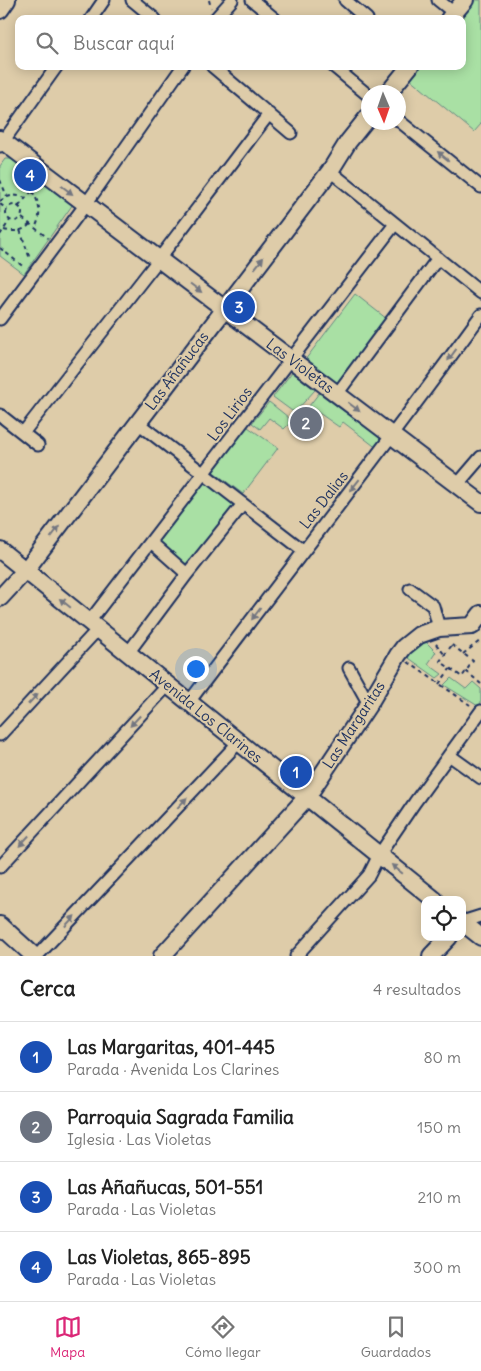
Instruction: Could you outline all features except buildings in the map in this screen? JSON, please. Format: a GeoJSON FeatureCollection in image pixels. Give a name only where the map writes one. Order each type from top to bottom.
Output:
{"type":"FeatureCollection","features":[{"type":"Feature","properties":{"kind":"street"},"geometry":{"type":"LineString","coordinates":[[94,15],[104,0]]}},
{"type":"Feature","properties":{"kind":"street"},"geometry":{"type":"LineString","coordinates":[[132,0],[150,15]]}},
{"type":"Feature","properties":{"kind":"street"},"geometry":{"type":"LineString","coordinates":[[219,15],[232,0]]}},
{"type":"Feature","properties":{"kind":"street"},"geometry":{"type":"LineString","coordinates":[[252,0],[270,15]]}},
{"type":"Feature","properties":{"kind":"street"},"geometry":{"type":"LineString","coordinates":[[345,0],[362,15]]}},
{"type":"Feature","properties":{"kind":"street"},"geometry":{"type":"LineString","coordinates":[[438,0],[451,15]]}},
{"type":"Feature","properties":{"kind":"street"},"geometry":{"type":"LineString","coordinates":[[453,15],[465,0]]}},
{"type":"Feature","properties":{"kind":"street"},"geometry":{"type":"LineString","coordinates":[[1,142],[54,70]]}},
{"type":"Feature","properties":{"kind":"street"},"geometry":{"type":"LineString","coordinates":[[0,319],[86,204],[179,70]]}},
{"type":"Feature","properties":{"kind":"street"},"geometry":{"type":"LineString","coordinates":[[217,70],[291,133]]}},
{"type":"Feature","properties":{"kind":"street"},"geometry":{"type":"LineString","coordinates":[[338,70],[361,89]]}},
{"type":"Feature","properties":{"kind":"street"},"geometry":{"type":"LineString","coordinates":[[395,85],[407,70]]}},
{"type":"Feature","properties":{"kind":"street"},"geometry":{"type":"LineString","coordinates":[[23,433],[269,114]]}},
{"type":"Feature","properties":{"kind":"street","name":"Las Añañucas"},"geometry":{"type":"LineString","coordinates":[[0,598],[25,571],[138,424],[330,172],[348,142],[361,126]]}},
{"type":"Feature","properties":{"kind":"street"},"geometry":{"type":"LineString","coordinates":[[406,126],[481,187]]}},
{"type":"Feature","properties":{"kind":"street","name":"Las Violetas"},"geometry":{"type":"LineString","coordinates":[[1,142],[47,174],[481,503]]}},
{"type":"Feature","properties":{"kind":"street"},"geometry":{"type":"LineString","coordinates":[[330,172],[481,293]]}},
{"type":"Feature","properties":{"kind":"street","name":"Los Lirios"},"geometry":{"type":"LineString","coordinates":[[0,734],[94,626],[151,542],[395,224]]}},
{"type":"Feature","properties":{"kind":"street"},"geometry":{"type":"LineString","coordinates":[[337,394],[438,258]]}},
{"type":"Feature","properties":{"kind":"street","name":"Las Dalias"},"geometry":{"type":"LineString","coordinates":[[189,702],[392,436],[481,315]]}},
{"type":"Feature","properties":{"kind":"street"},"geometry":{"type":"LineString","coordinates":[[0,415],[38,445]]}},
{"type":"Feature","properties":{"kind":"street"},"geometry":{"type":"LineString","coordinates":[[138,424],[304,551]]}},
{"type":"Feature","properties":{"kind":"street"},"geometry":{"type":"LineString","coordinates":[[457,485],[481,457]]}},
{"type":"Feature","properties":{"kind":"street"},"geometry":{"type":"LineString","coordinates":[[128,654],[244,504]]}},
{"type":"Feature","properties":{"kind":"street"},"geometry":{"type":"LineString","coordinates":[[151,542],[188,574]]}},
{"type":"Feature","properties":{"kind":"street","name":"Avenida Los Clarines"},"geometry":{"type":"LineString","coordinates":[[0,550],[430,896]]}},
{"type":"Feature","properties":{"kind":"street"},"geometry":{"type":"LineString","coordinates":[[410,589],[432,606],[439,628]]}},
{"type":"Feature","properties":{"kind":"street","name":"Las Margaritas"},"geometry":{"type":"LineString","coordinates":[[162,956],[306,797],[370,704],[398,655],[411,640],[439,628],[478,624]]}},
{"type":"Feature","properties":{"kind":"street"},"geometry":{"type":"LineString","coordinates":[[349,668],[370,704]]}},
{"type":"Feature","properties":{"kind":"street"},"geometry":{"type":"LineString","coordinates":[[0,867],[168,685]]}},
{"type":"Feature","properties":{"kind":"street"},"geometry":{"type":"LineString","coordinates":[[296,956],[368,875],[379,855],[481,711]]}},
{"type":"Feature","properties":{"kind":"street"},"geometry":{"type":"LineString","coordinates":[[0,926],[35,956],[239,742]]}},
{"type":"Feature","properties":{"kind":"street"},"geometry":{"type":"LineString","coordinates":[[449,755],[481,778]]}},
{"type":"Feature","properties":{"kind":"street"},"geometry":{"type":"LineString","coordinates":[[466,921],[481,916]]}},
{"type":"Feature","properties":{"kind":"street"},"geometry":{"type":"LineString","coordinates":[[466,925],[481,937]]}},
{"type":"Feature","properties":{"kind":"street"},"geometry":{"type":"LineString","coordinates":[[432,956],[445,941]]}},
{"type":"Feature","properties":{"kind":"path"},"geometry":{"type":"LineString","coordinates":[[19,206],[47,174]]}},
{"type":"Feature","properties":{"kind":"path"},"geometry":{"type":"LineString","coordinates":[[0,180],[8,196]]}},
{"type":"Feature","properties":{"kind":"path"},"geometry":{"type":"LineString","coordinates":[[32,191],[39,205],[40,215],[35,228]]}},
{"type":"Feature","properties":{"kind":"path"},"geometry":{"type":"LineString","coordinates":[[19,206],[23,213],[21,218],[16,221],[10,220],[6,214],[7,209],[0,202],[8,196],[17,195],[26,198]]}},
{"type":"Feature","properties":{"kind":"path"},"geometry":{"type":"LineString","coordinates":[[7,209],[14,205],[19,206]]}},
{"type":"Feature","properties":{"kind":"path"},"geometry":{"type":"LineString","coordinates":[[21,218],[56,244]]}},
{"type":"Feature","properties":{"kind":"path"},"geometry":{"type":"LineString","coordinates":[[0,235],[10,220]]}},
{"type":"Feature","properties":{"kind":"path"},"geometry":{"type":"LineString","coordinates":[[4,230],[12,232],[30,224]]}},
{"type":"Feature","properties":{"kind":"path"},"geometry":{"type":"LineString","coordinates":[[20,230],[34,273]]}},
{"type":"Feature","properties":{"kind":"path"},"geometry":{"type":"LineString","coordinates":[[0,248],[34,273]]}},
{"type":"Feature","properties":{"kind":"path"},"geometry":{"type":"LineString","coordinates":[[463,654],[481,640]]}},
{"type":"Feature","properties":{"kind":"path"},"geometry":{"type":"LineString","coordinates":[[452,646],[463,654],[473,661],[462,677],[440,662],[452,646]]}},
{"type":"Feature","properties":{"kind":"path"},"geometry":{"type":"LineString","coordinates":[[398,655],[481,711]]}},
{"type":"Feature","properties":{"kind":"path"},"geometry":{"type":"LineString","coordinates":[[439,684],[450,669]]}},
{"type":"Feature","properties":{"kind":"path"},"geometry":{"type":"LineString","coordinates":[[466,671],[481,684]]}},
{"type":"Feature","properties":{"kind":"green space"},"geometry":{"type":"Polygon","coordinates":[[[474,0],[481,0],[481,124],[474,132],[409,78],[416,70],[466,70],[466,15],[462,15],[474,0]]]}},
{"type":"Feature","properties":{"kind":"green space"},"geometry":{"type":"Polygon","coordinates":[[[5,159],[13,159],[73,204],[24,274],[0,256],[0,166],[5,159]]]}},
{"type":"Feature","properties":{"kind":"green space"},"geometry":{"type":"Polygon","coordinates":[[[355,294],[387,319],[337,385],[305,360],[355,294]]]}},
{"type":"Feature","properties":{"kind":"green space"},"geometry":{"type":"Polygon","coordinates":[[[292,372],[315,390],[296,411],[292,411],[273,397],[292,372]]]}},
{"type":"Feature","properties":{"kind":"green space"},"geometry":{"type":"Polygon","coordinates":[[[319,393],[383,440],[378,449],[343,422],[339,427],[309,406],[319,393]]]}},
{"type":"Feature","properties":{"kind":"green space"},"geometry":{"type":"Polygon","coordinates":[[[269,402],[288,417],[289,424],[284,429],[269,418],[260,429],[252,423],[269,402]]]}},
{"type":"Feature","properties":{"kind":"green space"},"geometry":{"type":"Polygon","coordinates":[[[245,425],[278,448],[243,494],[211,470],[245,425]]]}},
{"type":"Feature","properties":{"kind":"green space"},"geometry":{"type":"Polygon","coordinates":[[[203,483],[209,484],[232,503],[233,508],[190,564],[184,565],[158,542],[203,483]]]}},
{"type":"Feature","properties":{"kind":"green space"},"geometry":{"type":"Polygon","coordinates":[[[425,641],[436,652],[428,664],[442,674],[437,678],[406,656],[411,649],[425,641]]]}},
{"type":"Feature","properties":{"kind":"green space"},"geometry":{"type":"Polygon","coordinates":[[[451,678],[466,689],[473,682],[481,689],[481,703],[478,706],[444,685],[451,678]]]}},
{"type":"Feature","properties":{"kind":"place","name":"Las Violetas, 865-895"},"geometry":{"type":"Point","coordinates":[30,175]}},
{"type":"Feature","properties":{"kind":"place","name":"Las Añañucas, 501-551"},"geometry":{"type":"Point","coordinates":[239,307]}},
{"type":"Feature","properties":{"kind":"place","name":"Parroquia Sagrada Familia"},"geometry":{"type":"Point","coordinates":[306,423]}},
{"type":"Feature","properties":{"kind":"place","name":"Las Margaritas, 401-445"},"geometry":{"type":"Point","coordinates":[296,772]}}]}
